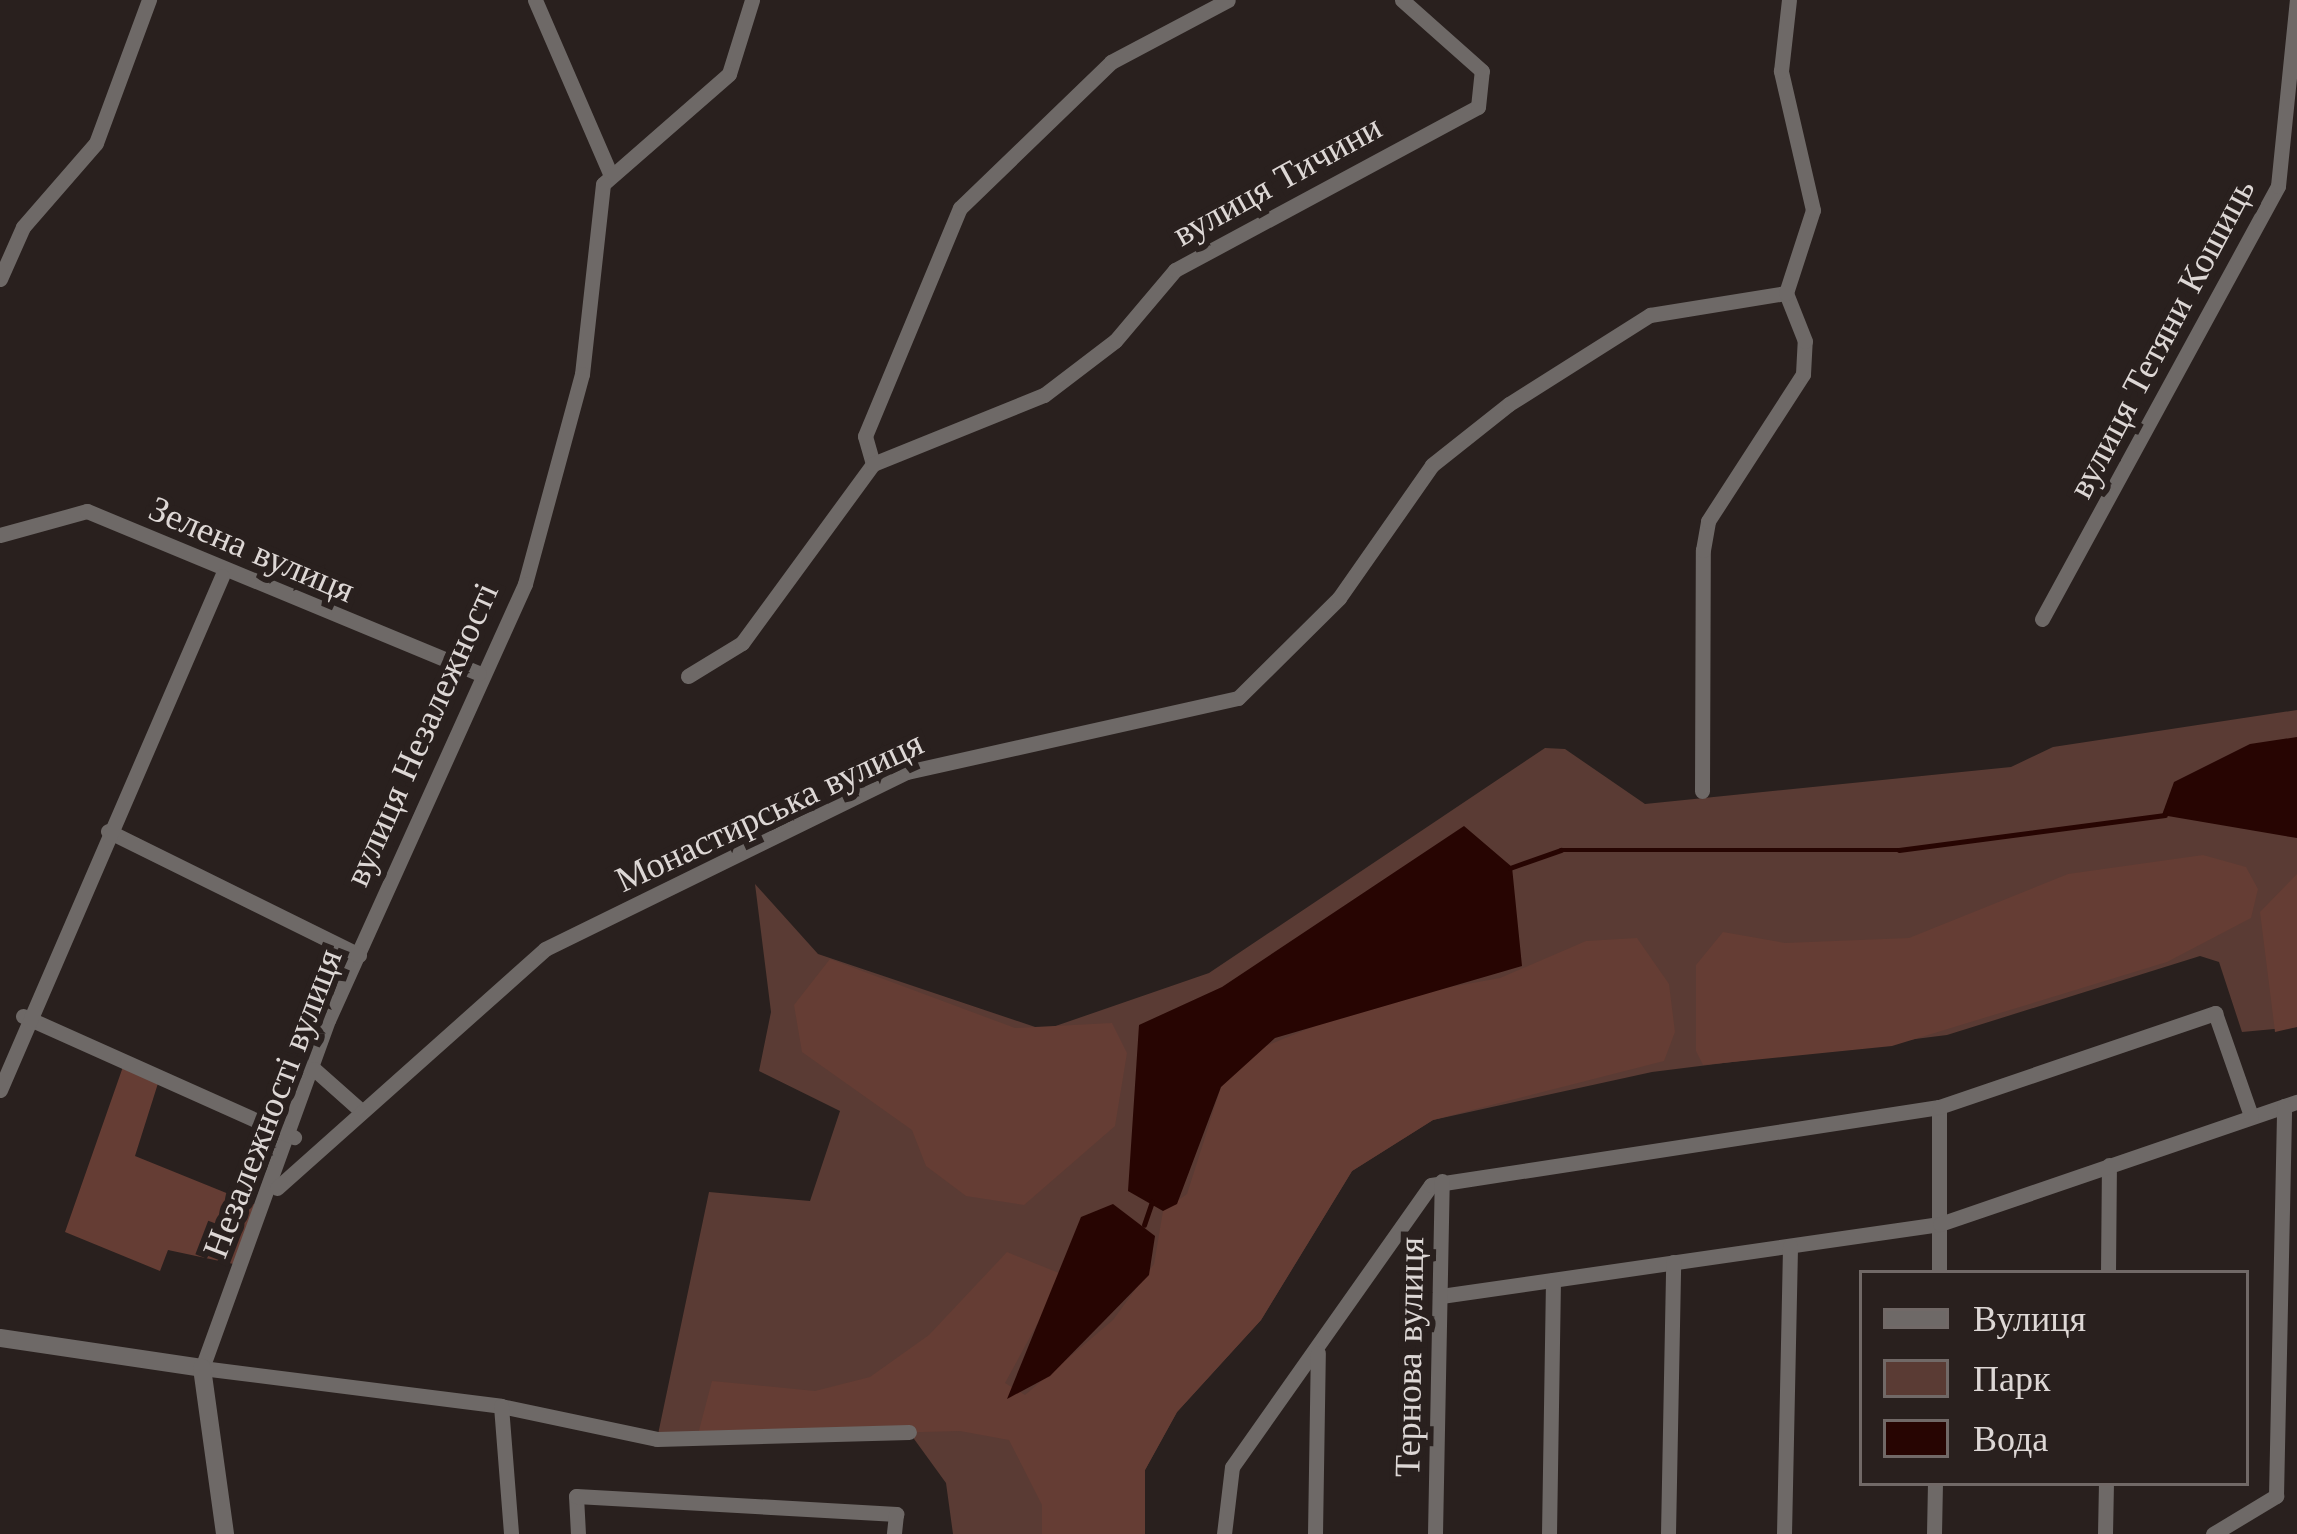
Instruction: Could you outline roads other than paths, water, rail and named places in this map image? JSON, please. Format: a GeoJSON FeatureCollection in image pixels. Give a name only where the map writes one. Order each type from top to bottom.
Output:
{"type":"FeatureCollection","features":[{"type":"Feature","properties":{"kind":"street"},"geometry":{"type":"LineString","coordinates":[[0,279],[23,227],[96,143],[148,0]]}},
{"type":"Feature","properties":{"kind":"street"},"geometry":{"type":"LineString","coordinates":[[535,0],[610,172],[729,74],[752,0]]}},
{"type":"Feature","properties":{"kind":"street"},"geometry":{"type":"LineString","coordinates":[[688,676],[746,638],[873,464],[865,436],[960,208],[1111,62],[1228,0]]}},
{"type":"Feature","properties":{"kind":"street","name":"вулиця Тичини"},"geometry":{"type":"LineString","coordinates":[[873,464],[1044,395],[1115,341],[1175,270],[1478,107],[1481,71],[1402,0]]}},
{"type":"Feature","properties":{"kind":"street"},"geometry":{"type":"LineString","coordinates":[[1702,790],[1705,536],[1802,374],[1805,341],[1786,293],[1814,200],[1781,71],[1789,0]]}},
{"type":"Feature","properties":{"kind":"street","name":"вулиця Тетяни Кошиць"},"geometry":{"type":"LineString","coordinates":[[2042,619],[2278,186],[2297,0]]}},
{"type":"Feature","properties":{"kind":"street","name":"Незалежності вулиця"},"geometry":{"type":"LineString","coordinates":[[225,1534],[202,1368],[294,1137],[314,1069],[358,955],[479,673],[525,584],[578,391],[610,172]]}},
{"type":"Feature","properties":{"kind":"street","name":"Монастирська вулиця"},"geometry":{"type":"LineString","coordinates":[[272,1193],[359,1109],[545,949],[886,781],[1238,698],[1339,598],[1432,465],[1509,404],[1650,315],[1786,293]]}},
{"type":"Feature","properties":{"kind":"street","name":"Зелена вулиця"},"geometry":{"type":"LineString","coordinates":[[0,535],[87,511],[222,576],[479,673]]}},
{"type":"Feature","properties":{"kind":"street"},"geometry":{"type":"LineString","coordinates":[[0,1090],[22,1018],[222,576]]}},
{"type":"Feature","properties":{"kind":"street"},"geometry":{"type":"LineString","coordinates":[[108,831],[358,955]]}},
{"type":"Feature","properties":{"kind":"street"},"geometry":{"type":"LineString","coordinates":[[1224,1534],[1232,1467],[1318,1352],[1422,1191],[1442,1181],[1939,1107],[2215,1013],[2251,1116]]}},
{"type":"Feature","properties":{"kind":"street"},"geometry":{"type":"LineString","coordinates":[[0,1016],[22,1018],[294,1137]]}},
{"type":"Feature","properties":{"kind":"street"},"geometry":{"type":"LineString","coordinates":[[314,1069],[359,1109]]}},
{"type":"Feature","properties":{"kind":"street"},"geometry":{"type":"LineString","coordinates":[[1441,1296],[1940,1224],[2290,1104],[2276,1496],[2213,1534]]}},
{"type":"Feature","properties":{"kind":"street"},"geometry":{"type":"LineString","coordinates":[[1939,1107],[1939,1270]]}},
{"type":"Feature","properties":{"kind":"street"},"geometry":{"type":"LineString","coordinates":[[2108,1270],[2109,1166]]}},
{"type":"Feature","properties":{"kind":"street","name":"Тернова вулиця"},"geometry":{"type":"LineString","coordinates":[[1435,1534],[1442,1181]]}},
{"type":"Feature","properties":{"kind":"street"},"geometry":{"type":"LineString","coordinates":[[1784,1534],[1790,1246]]}},
{"type":"Feature","properties":{"kind":"street"},"geometry":{"type":"LineString","coordinates":[[1668,1534],[1673,1262]]}},
{"type":"Feature","properties":{"kind":"street"},"geometry":{"type":"LineString","coordinates":[[1550,1534],[1553,1280]]}},
{"type":"Feature","properties":{"kind":"street"},"geometry":{"type":"LineString","coordinates":[[0,1338],[501,1406],[657,1439],[909,1432]]}},
{"type":"Feature","properties":{"kind":"street"},"geometry":{"type":"LineString","coordinates":[[1316,1534],[1318,1352]]}},
{"type":"Feature","properties":{"kind":"street"},"geometry":{"type":"LineString","coordinates":[[501,1406],[511,1534]]}},
{"type":"Feature","properties":{"kind":"street"},"geometry":{"type":"LineString","coordinates":[[1934,1534],[1935,1486]]}},
{"type":"Feature","properties":{"kind":"street"},"geometry":{"type":"LineString","coordinates":[[2105,1534],[2106,1486]]}},
{"type":"Feature","properties":{"kind":"street"},"geometry":{"type":"LineString","coordinates":[[578,1534],[576,1496],[896,1514],[894,1534]]}},
{"type":"Feature","properties":{"kind":"water"},"geometry":{"type":"Polygon","coordinates":[[[2297,737],[2297,838],[2162,815],[2174,782],[2250,744],[2297,737]]]}},
{"type":"Feature","properties":{"kind":"water"},"geometry":{"type":"Polygon","coordinates":[[[1464,826],[1512,867],[1522,966],[1275,1038],[1221,1087],[1177,1204],[1163,1211],[1128,1191],[1139,1025],[1222,987],[1464,826]]]}},
{"type":"Feature","properties":{"kind":"water"},"geometry":{"type":"Polygon","coordinates":[[[1113,1204],[1155,1236],[1149,1275],[1050,1376],[1007,1399],[1081,1217],[1113,1204]]]}},
{"type":"Feature","properties":{"kind":"waterway"},"geometry":{"type":"LineString","coordinates":[[1510,868],[1561,850],[1899,850],[2165,815]]}},
{"type":"Feature","properties":{"kind":"waterway"},"geometry":{"type":"LineString","coordinates":[[1144,1225],[1152,1202]]}}]}
